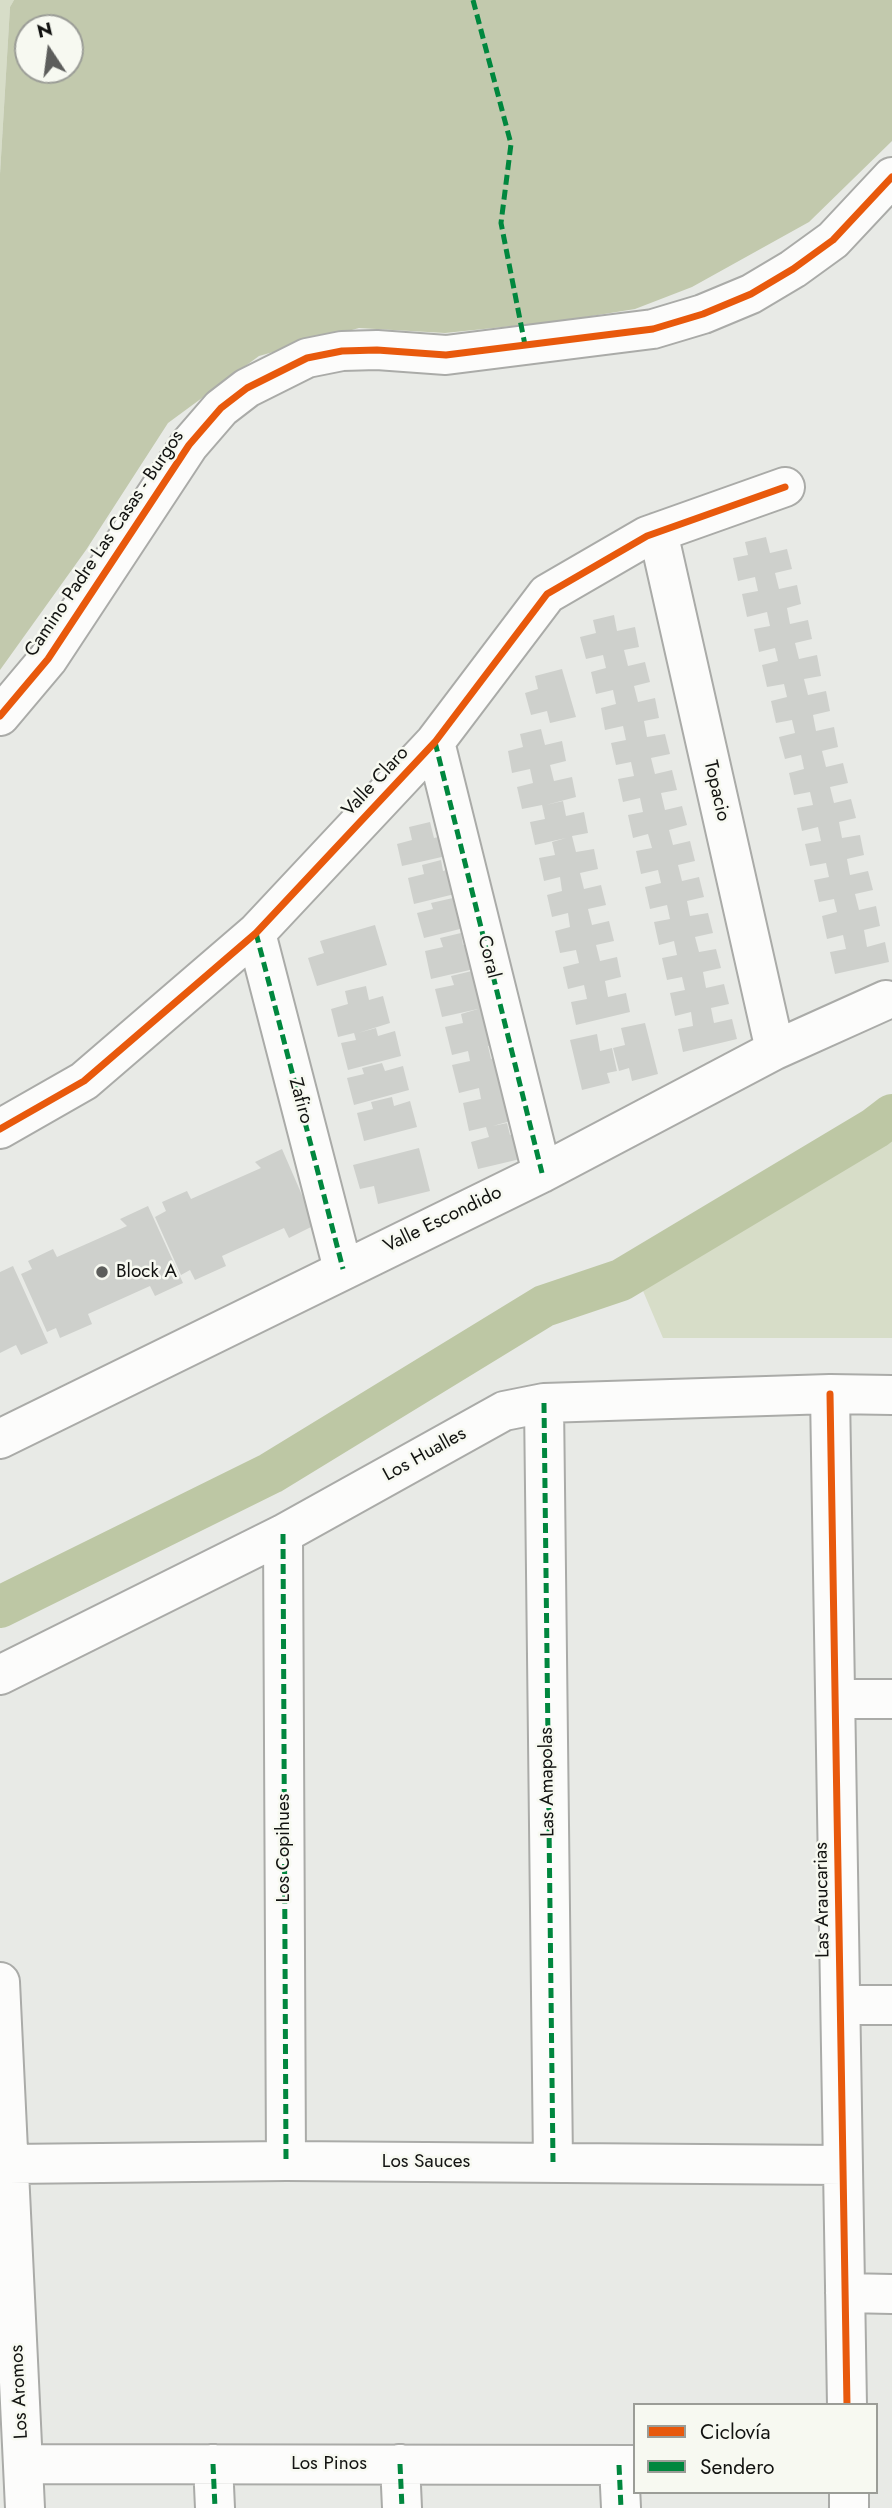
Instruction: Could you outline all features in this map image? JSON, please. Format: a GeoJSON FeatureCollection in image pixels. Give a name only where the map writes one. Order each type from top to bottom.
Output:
{"type":"FeatureCollection","features":[{"type":"Feature","properties":{"kind":"street","name":"Camino Padre Las Casas - Burgos"},"geometry":{"type":"LineString","coordinates":[[0,716],[48,659],[190,444],[221,408],[247,388],[307,358],[342,351],[377,350],[446,355],[653,329],[703,314],[751,294],[793,269],[833,240],[892,177]]}},
{"type":"Feature","properties":{"kind":"street","name":"Valle Claro"},"geometry":{"type":"LineString","coordinates":[[0,1129],[85,1081],[256,933],[435,742],[547,594],[646,536],[785,487]]}},
{"type":"Feature","properties":{"kind":"street","name":"Topacio"},"geometry":{"type":"LineString","coordinates":[[658,532],[775,1050]]}},
{"type":"Feature","properties":{"kind":"street","name":"Coral"},"geometry":{"type":"LineString","coordinates":[[435,742],[541,1172]]}},
{"type":"Feature","properties":{"kind":"street","name":"Zafiro"},"geometry":{"type":"LineString","coordinates":[[256,933],[343,1269]]}},
{"type":"Feature","properties":{"kind":"street","name":"Valle Escondido"},"geometry":{"type":"LineString","coordinates":[[0,1439],[541,1172],[775,1050],[886,1000]]}},
{"type":"Feature","properties":{"kind":"street","name":"Los Hualles"},"geometry":{"type":"LineString","coordinates":[[0,1675],[283,1534],[504,1411],[544,1403],[830,1394],[892,1395]]}},
{"type":"Feature","properties":{"kind":"street","name":"Las Araucarias"},"geometry":{"type":"LineString","coordinates":[[830,1394],[848,2403]]}},
{"type":"Feature","properties":{"kind":"street","name":"Las Amapolas"},"geometry":{"type":"LineString","coordinates":[[544,1403],[553,2162]]}},
{"type":"Feature","properties":{"kind":"street","name":"Los Copihues"},"geometry":{"type":"LineString","coordinates":[[283,1534],[286,2161]]}},
{"type":"Feature","properties":{"kind":"street"},"geometry":{"type":"LineString","coordinates":[[836,1699],[892,1699]]}},
{"type":"Feature","properties":{"kind":"street","name":"Los Aromos"},"geometry":{"type":"LineString","coordinates":[[0,1982],[25,2508]]}},
{"type":"Feature","properties":{"kind":"street"},"geometry":{"type":"LineString","coordinates":[[841,2005],[892,2005]]}},
{"type":"Feature","properties":{"kind":"street","name":"Los Sauces"},"geometry":{"type":"LineString","coordinates":[[9,2164],[286,2161],[844,2165]]}},
{"type":"Feature","properties":{"kind":"street"},"geometry":{"type":"LineString","coordinates":[[845,2293],[892,2294]]}},
{"type":"Feature","properties":{"kind":"street","name":"Los Pinos"},"geometry":{"type":"LineString","coordinates":[[23,2464],[627,2465]]}},
{"type":"Feature","properties":{"kind":"street"},"geometry":{"type":"LineString","coordinates":[[213,2464],[215,2508]]}},
{"type":"Feature","properties":{"kind":"street"},"geometry":{"type":"LineString","coordinates":[[400,2464],[402,2508]]}},
{"type":"Feature","properties":{"kind":"street"},"geometry":{"type":"LineString","coordinates":[[621,2508],[627,2465]]}},
{"type":"Feature","properties":{"kind":"green space"},"geometry":{"type":"Polygon","coordinates":[[[0,0],[14,0],[10,7],[0,174],[0,0]]]}},
{"type":"Feature","properties":{"kind":"green space"},"geometry":{"type":"Polygon","coordinates":[[[14,0],[892,0],[892,141],[809,222],[692,287],[635,309],[561,321],[445,333],[359,328],[259,356],[168,423],[86,550],[0,670],[0,174],[10,7],[14,0]]]}},
{"type":"Feature","properties":{"kind":"green space"},"geometry":{"type":"Polygon","coordinates":[[[892,1115],[892,1338],[663,1338],[635,1272],[875,1128],[892,1115]]]}},
{"type":"Feature","properties":{"kind":"building"},"geometry":{"type":"Polygon","coordinates":[[[766,537],[770,553],[787,549],[792,569],[775,573],[779,589],[797,585],[801,604],[787,608],[790,624],[808,620],[812,639],[795,643],[799,659],[817,655],[821,676],[804,679],[808,695],[826,691],[830,711],[813,715],[816,731],[834,727],[838,747],[822,751],[826,767],[843,763],[848,783],[830,787],[834,803],[851,799],[856,818],[839,822],[842,838],[860,835],[864,855],[847,859],[850,875],[868,871],[873,890],[855,894],[859,910],[876,906],[880,926],[864,930],[867,947],[885,942],[889,962],[835,974],[830,952],[846,949],[843,935],[827,939],[822,916],[837,912],[834,899],[819,902],[814,880],[829,877],[826,863],[810,866],[805,844],[821,841],[818,827],[802,831],[797,808],[813,805],[810,792],[794,795],[789,773],[804,769],[801,755],[785,759],[779,737],[795,733],[792,720],[776,723],[771,701],[787,697],[784,684],[767,687],[762,665],[778,661],[775,648],[759,652],[754,629],[770,626],[767,612],[747,617],[742,594],[758,591],[755,577],[738,581],[733,558],[748,555],[745,542],[766,537]]]}},
{"type":"Feature","properties":{"kind":"building"},"geometry":{"type":"Polygon","coordinates":[[[614,615],[617,631],[635,627],[639,647],[624,650],[628,666],[645,662],[650,682],[634,686],[638,702],[655,698],[659,718],[644,721],[647,737],[665,734],[670,754],[651,758],[655,774],[672,770],[677,790],[661,793],[665,810],[682,806],[687,825],[669,830],[673,845],[690,841],[695,861],[678,865],[682,881],[699,877],[704,897],[687,901],[690,916],[708,913],[713,933],[695,937],[699,952],[716,949],[721,968],[703,972],[706,988],[724,984],[729,1004],[711,1008],[714,1023],[732,1019],[737,1039],[683,1052],[678,1029],[693,1026],[691,1012],[675,1016],[670,993],[685,990],[682,977],[667,980],[662,958],[677,955],[674,941],[659,945],[654,922],[670,919],[667,905],[650,909],[645,887],[661,883],[658,870],[641,874],[636,851],[652,848],[648,834],[633,838],[628,815],[643,812],[640,798],[623,802],[618,779],[634,776],[631,762],[616,765],[611,743],[626,740],[623,726],[605,730],[601,708],[616,704],[613,690],[596,694],[591,672],[606,668],[603,655],[586,659],[580,637],[596,633],[593,620],[614,615]]]}},
{"type":"Feature","properties":{"kind":"building"},"geometry":{"type":"Polygon","coordinates":[[[562,669],[576,717],[550,723],[547,711],[531,715],[525,693],[538,689],[535,676],[562,669]]]}},
{"type":"Feature","properties":{"kind":"building"},"geometry":{"type":"Polygon","coordinates":[[[541,729],[545,745],[562,741],[566,761],[550,765],[554,781],[572,777],[576,797],[546,805],[563,801],[566,816],[584,812],[588,833],[572,836],[576,852],[594,849],[598,869],[580,873],[584,889],[601,885],[606,905],[588,909],[592,925],[609,921],[614,941],[596,945],[600,961],[617,957],[621,977],[605,981],[608,997],[626,993],[630,1012],[576,1025],[571,1002],[587,999],[584,985],[568,989],[563,967],[579,963],[576,950],[560,953],[555,931],[570,927],[568,913],[552,917],[547,895],[562,891],[560,877],[544,881],[539,858],[555,855],[552,842],[566,838],[535,845],[530,822],[545,819],[542,805],[522,809],[517,787],[533,783],[530,769],[512,773],[508,751],[523,747],[520,734],[541,729]]]}},
{"type":"Feature","properties":{"kind":"building"},"geometry":{"type":"Polygon","coordinates":[[[430,822],[434,838],[451,834],[455,854],[402,866],[397,844],[412,840],[409,827],[430,822]]]}},
{"type":"Feature","properties":{"kind":"building"},"geometry":{"type":"Polygon","coordinates":[[[441,860],[443,871],[461,866],[467,891],[414,904],[408,878],[424,874],[422,865],[441,860]]]}},
{"type":"Feature","properties":{"kind":"building"},"geometry":{"type":"Polygon","coordinates":[[[453,898],[454,904],[470,901],[476,925],[424,938],[417,913],[433,909],[431,903],[453,898]]]}},
{"type":"Feature","properties":{"kind":"building"},"geometry":{"type":"Polygon","coordinates":[[[375,925],[387,965],[317,986],[308,958],[324,953],[320,941],[375,925]]]}},
{"type":"Feature","properties":{"kind":"building"},"geometry":{"type":"Polygon","coordinates":[[[461,933],[463,945],[481,941],[487,966],[431,979],[425,951],[443,947],[440,938],[461,933]]]}},
{"type":"Feature","properties":{"kind":"building"},"geometry":{"type":"Polygon","coordinates":[[[472,971],[474,983],[492,979],[498,1004],[481,1008],[484,1021],[502,1017],[508,1042],[488,1046],[491,1059],[509,1055],[515,1080],[499,1084],[502,1096],[520,1092],[525,1117],[493,1126],[507,1123],[510,1135],[528,1131],[533,1156],[478,1169],[471,1142],[489,1137],[486,1127],[469,1131],[463,1103],[481,1099],[479,1088],[459,1093],[452,1065],[470,1061],[468,1051],[452,1055],[445,1027],[463,1023],[461,1014],[478,1009],[442,1017],[435,989],[454,985],[451,976],[472,971]]]}},
{"type":"Feature","properties":{"kind":"building"},"geometry":{"type":"Polygon","coordinates":[[[366,986],[369,1000],[383,996],[390,1023],[358,1033],[376,1028],[378,1036],[395,1031],[401,1056],[348,1070],[341,1043],[356,1040],[354,1033],[338,1037],[331,1009],[348,1004],[345,991],[366,986]]]}},
{"type":"Feature","properties":{"kind":"building"},"geometry":{"type":"Polygon","coordinates":[[[645,1023],[658,1074],[632,1081],[629,1068],[619,1071],[613,1048],[625,1045],[621,1028],[645,1023]]]}},
{"type":"Feature","properties":{"kind":"building"},"geometry":{"type":"Polygon","coordinates":[[[597,1034],[600,1051],[612,1048],[617,1071],[607,1073],[610,1083],[582,1090],[570,1040],[597,1034]]]}},
{"type":"Feature","properties":{"kind":"building"},"geometry":{"type":"Polygon","coordinates":[[[382,1063],[385,1071],[403,1066],[409,1090],[354,1105],[347,1078],[364,1074],[362,1068],[382,1063]]]}},
{"type":"Feature","properties":{"kind":"building"},"geometry":{"type":"Polygon","coordinates":[[[392,1097],[394,1106],[410,1101],[417,1127],[364,1141],[357,1113],[373,1109],[371,1102],[392,1097]]]}},
{"type":"Feature","properties":{"kind":"building"},"geometry":{"type":"Polygon","coordinates":[[[419,1148],[430,1191],[378,1204],[374,1186],[360,1189],[353,1165],[419,1148]]]}},
{"type":"Feature","properties":{"kind":"building"},"geometry":{"type":"Polygon","coordinates":[[[282,1149],[315,1225],[289,1238],[284,1228],[222,1256],[226,1266],[195,1280],[190,1270],[181,1275],[155,1217],[166,1211],[162,1202],[187,1191],[191,1199],[261,1168],[255,1162],[282,1149]]]}},
{"type":"Feature","properties":{"kind":"building","name":"Block A"},"geometry":{"type":"Polygon","coordinates":[[[148,1206],[183,1283],[155,1296],[150,1286],[88,1314],[92,1324],[60,1338],[56,1328],[47,1332],[21,1274],[32,1269],[28,1261],[53,1249],[57,1257],[127,1226],[120,1219],[148,1206]]]}},
{"type":"Feature","properties":{"kind":"building"},"geometry":{"type":"Polygon","coordinates":[[[13,1266],[48,1343],[21,1355],[16,1345],[0,1353],[0,1272],[13,1266]]]}},
{"type":"Feature","properties":{"kind":"waterway"},"geometry":{"type":"LineString","coordinates":[[0,1607],[271,1473],[544,1306],[621,1280],[875,1128],[892,1115]]}},
{"type":"Feature","properties":{"kind":"marked path"},"geometry":{"type":"LineString","coordinates":[[473,0],[511,144],[501,223],[525,345]]}},
{"type":"Feature","properties":{"kind":"marked path"},"geometry":{"type":"LineString","coordinates":[[435,742],[542,1173]]}},
{"type":"Feature","properties":{"kind":"marked path"},"geometry":{"type":"LineString","coordinates":[[256,933],[343,1269]]}},
{"type":"Feature","properties":{"kind":"marked path"},"geometry":{"type":"LineString","coordinates":[[544,1403],[553,2162]]}},
{"type":"Feature","properties":{"kind":"marked path"},"geometry":{"type":"LineString","coordinates":[[283,1534],[286,2161]]}},
{"type":"Feature","properties":{"kind":"marked path"},"geometry":{"type":"LineString","coordinates":[[213,2464],[215,2508]]}},
{"type":"Feature","properties":{"kind":"marked path"},"geometry":{"type":"LineString","coordinates":[[400,2464],[402,2508]]}},
{"type":"Feature","properties":{"kind":"marked path"},"geometry":{"type":"LineString","coordinates":[[619,2465],[621,2508]]}},
{"type":"Feature","properties":{"kind":"cycle path"},"geometry":{"type":"LineString","coordinates":[[0,716],[48,659],[189,445],[221,408],[247,388],[307,358],[342,351],[377,350],[446,355],[653,329],[703,314],[751,294],[793,269],[833,240],[892,177]]}},
{"type":"Feature","properties":{"kind":"cycle path"},"geometry":{"type":"LineString","coordinates":[[0,1129],[84,1081],[256,933],[435,742],[547,594],[647,536],[785,487]]}},
{"type":"Feature","properties":{"kind":"cycle path"},"geometry":{"type":"LineString","coordinates":[[830,1394],[847,2403]]}},
{"type":"Feature","properties":{"kind":"place","name":"Block A"},"geometry":{"type":"Point","coordinates":[102,1272]}}]}
